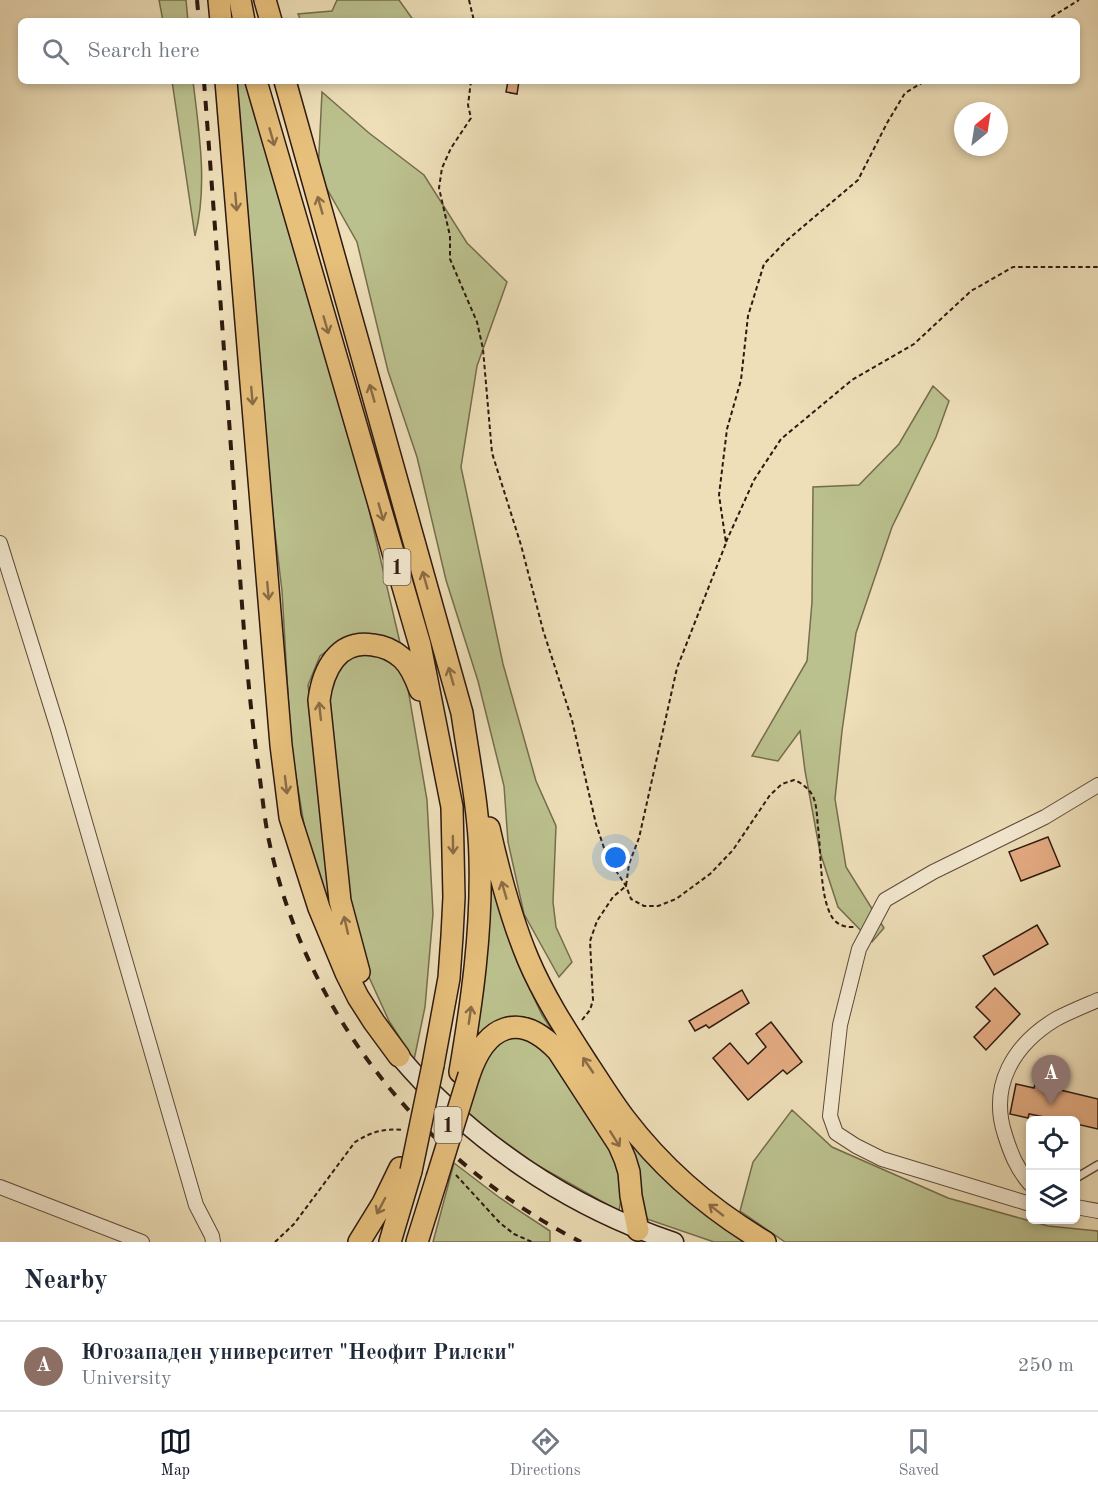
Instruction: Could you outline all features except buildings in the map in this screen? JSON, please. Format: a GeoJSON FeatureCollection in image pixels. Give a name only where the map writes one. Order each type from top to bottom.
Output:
{"type":"FeatureCollection","features":[{"type":"Feature","properties":{"kind":"main road"},"geometry":{"type":"LineString","coordinates":[[219,0],[221,18]]}},
{"type":"Feature","properties":{"kind":"main road"},"geometry":{"type":"LineString","coordinates":[[240,0],[243,18]]}},
{"type":"Feature","properties":{"kind":"main road"},"geometry":{"type":"LineString","coordinates":[[265,0],[269,18]]}},
{"type":"Feature","properties":{"kind":"main road"},"geometry":{"type":"LineString","coordinates":[[226,84],[280,735],[290,817],[319,908],[346,973],[374,1022],[399,1056],[428,1089],[459,1118],[517,1163],[575,1200],[638,1230],[674,1242]]}},
{"type":"Feature","properties":{"kind":"main road","name":"1"},"geometry":{"type":"LineString","coordinates":[[257,84],[420,645],[452,807],[454,897],[447,987],[433,1065],[390,1242]]}},
{"type":"Feature","properties":{"kind":"main road","name":"1"},"geometry":{"type":"LineString","coordinates":[[286,84],[462,713],[473,785],[480,856],[477,966],[465,1074],[417,1242]]}},
{"type":"Feature","properties":{"kind":"main road"},"geometry":{"type":"LineString","coordinates":[[399,1056],[364,991],[340,901],[319,700],[321,685],[326,673],[339,653],[347,647],[369,644],[381,646],[403,658],[420,690],[452,807]]}},
{"type":"Feature","properties":{"kind":"main road"},"geometry":{"type":"LineString","coordinates":[[462,713],[502,888],[529,962],[566,1032],[625,1119],[667,1167],[721,1214],[765,1242]]}},
{"type":"Feature","properties":{"kind":"main road"},"geometry":{"type":"LineString","coordinates":[[465,1074],[483,1044],[503,1030],[515,1027],[527,1028],[549,1041],[558,1051],[619,1145],[629,1172],[638,1230]]}},
{"type":"Feature","properties":{"kind":"main road"},"geometry":{"type":"LineString","coordinates":[[359,1242],[406,1170]]}},
{"type":"Feature","properties":{"kind":"street"},"geometry":{"type":"LineString","coordinates":[[0,543],[58,729],[196,1204],[213,1242]]}},
{"type":"Feature","properties":{"kind":"street"},"geometry":{"type":"LineString","coordinates":[[1026,1203],[882,1159],[837,1133],[830,1116],[840,1025],[859,949],[885,900],[933,872],[1045,817],[1098,785]]}},
{"type":"Feature","properties":{"kind":"street"},"geometry":{"type":"LineString","coordinates":[[1026,1179],[1012,1157],[999,1118],[1000,1089],[1006,1072],[1014,1057],[1039,1031],[1057,1019],[1098,1000]]}},
{"type":"Feature","properties":{"kind":"street"},"geometry":{"type":"LineString","coordinates":[[0,1187],[142,1242]]}},
{"type":"Feature","properties":{"kind":"street"},"geometry":{"type":"LineString","coordinates":[[1080,1208],[1098,1211]]}},
{"type":"Feature","properties":{"kind":"lane"},"geometry":{"type":"LineString","coordinates":[[1080,1176],[1098,1165]]}},
{"type":"Feature","properties":{"kind":"path"},"geometry":{"type":"LineString","coordinates":[[468,0],[473,18]]}},
{"type":"Feature","properties":{"kind":"path"},"geometry":{"type":"LineString","coordinates":[[1050,18],[1079,0]]}},
{"type":"Feature","properties":{"kind":"path"},"geometry":{"type":"LineString","coordinates":[[471,84],[468,105],[471,118],[451,148],[442,168],[439,189],[450,236],[450,259],[477,322],[483,350],[492,453],[521,545],[543,630],[572,720],[596,824],[607,857],[626,886],[631,899],[638,904],[658,906],[676,899],[723,862],[770,795],[782,784],[794,780],[802,783],[814,797],[829,912],[836,922],[844,927],[852,928],[862,924]]}},
{"type":"Feature","properties":{"kind":"path"},"geometry":{"type":"LineString","coordinates":[[726,543],[719,495],[727,429],[741,380],[748,316],[764,264],[786,241],[858,180],[886,123],[905,93],[920,84]]}},
{"type":"Feature","properties":{"kind":"path"},"geometry":{"type":"LineString","coordinates":[[566,1032],[579,1024],[590,1010],[593,1000],[590,941],[597,921],[613,897],[626,886],[629,864],[639,838],[677,668],[726,543],[754,480],[781,439],[852,380],[914,344],[971,291],[1013,267],[1098,267]]}},
{"type":"Feature","properties":{"kind":"green space"},"geometry":{"type":"Polygon","coordinates":[[[159,0],[186,0],[188,18],[162,18],[159,0]]]}},
{"type":"Feature","properties":{"kind":"green space"},"geometry":{"type":"Polygon","coordinates":[[[337,0],[399,0],[412,18],[300,18],[298,14],[332,11],[337,0]]]}},
{"type":"Feature","properties":{"kind":"green space"},"geometry":{"type":"Polygon","coordinates":[[[172,84],[193,84],[202,178],[195,236],[172,84]]]}},
{"type":"Feature","properties":{"kind":"green space"},"geometry":{"type":"Polygon","coordinates":[[[235,84],[249,84],[363,484],[401,647],[374,634],[344,639],[320,656],[308,685],[339,931],[308,848],[291,747],[282,591],[270,491],[235,84]]]}},
{"type":"Feature","properties":{"kind":"green space"},"geometry":{"type":"Polygon","coordinates":[[[322,92],[369,133],[424,175],[467,243],[507,282],[477,366],[461,467],[503,664],[536,781],[556,826],[553,902],[556,927],[572,962],[559,977],[524,914],[508,842],[504,786],[478,681],[446,580],[417,457],[388,371],[357,242],[318,173],[322,92]]]}},
{"type":"Feature","properties":{"kind":"green space"},"geometry":{"type":"Polygon","coordinates":[[[933,386],[949,401],[936,437],[892,527],[856,633],[842,731],[835,799],[846,867],[884,928],[872,942],[838,907],[820,852],[800,731],[778,761],[752,756],[807,661],[812,602],[813,487],[859,485],[899,444],[933,386]]]}},
{"type":"Feature","properties":{"kind":"green space"},"geometry":{"type":"Polygon","coordinates":[[[360,649],[394,660],[407,683],[427,800],[433,914],[425,1007],[414,1060],[389,1021],[363,964],[345,891],[330,732],[330,678],[341,658],[360,649]]]}},
{"type":"Feature","properties":{"kind":"green space"},"geometry":{"type":"Polygon","coordinates":[[[487,840],[520,968],[542,1015],[574,1064],[752,1242],[714,1242],[641,1217],[638,1203],[551,1034],[486,1031],[479,1033],[476,1029],[483,993],[489,929],[487,840]]]}},
{"type":"Feature","properties":{"kind":"green space"},"geometry":{"type":"Polygon","coordinates":[[[512,1033],[535,1038],[550,1053],[615,1149],[623,1186],[619,1211],[537,1165],[467,1115],[482,1055],[512,1033]]]}},
{"type":"Feature","properties":{"kind":"green space"},"geometry":{"type":"Polygon","coordinates":[[[792,1110],[832,1147],[948,1198],[1026,1220],[1026,1224],[1098,1231],[1098,1242],[785,1242],[740,1211],[753,1162],[792,1110]]]}},
{"type":"Feature","properties":{"kind":"green space"},"geometry":{"type":"Polygon","coordinates":[[[454,1163],[500,1198],[550,1231],[550,1242],[433,1242],[454,1163]]]}},
{"type":"Feature","properties":{"kind":"railway"},"geometry":{"type":"LineString","coordinates":[[197,0],[199,18]]}},
{"type":"Feature","properties":{"kind":"railway"},"geometry":{"type":"LineString","coordinates":[[204,84],[248,678],[268,836],[285,900],[309,962],[341,1020],[378,1074],[422,1124],[470,1169],[524,1209],[581,1242]]}},
{"type":"Feature","properties":{"kind":"place","name":"Югозападен университет \"Неофит Рилски\""},"geometry":{"type":"Point","coordinates":[1051,1105]}}]}
